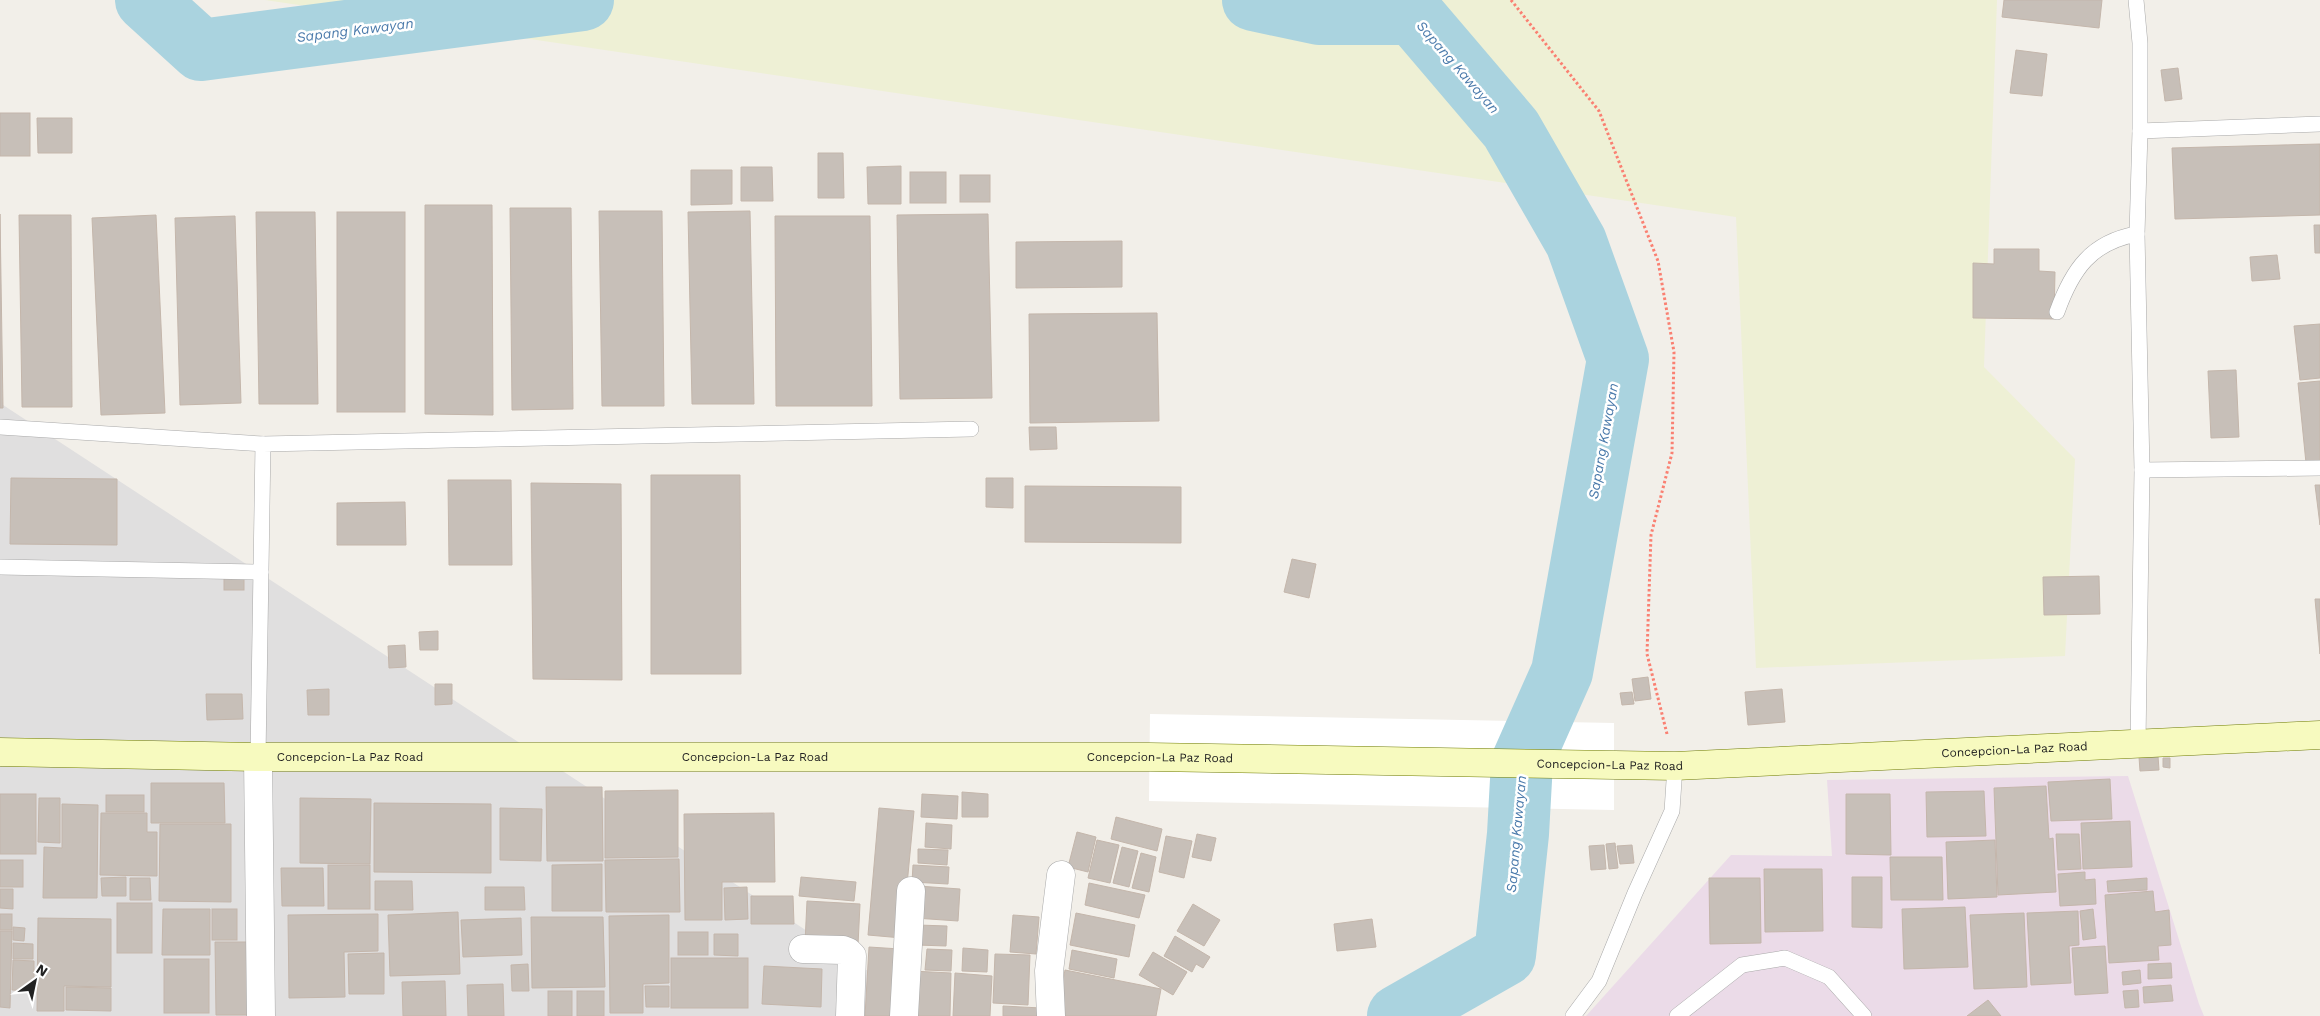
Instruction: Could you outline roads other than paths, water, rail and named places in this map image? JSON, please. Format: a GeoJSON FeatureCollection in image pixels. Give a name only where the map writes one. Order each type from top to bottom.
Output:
{"type":"FeatureCollection","features":[{"type":"Feature","properties":{"kind":"main road","name":"Concepcion-La Paz Road"},"geometry":{"type":"LineString","coordinates":[[0,752],[258,757],[1150,757],[1675,766],[2320,735]]}},
{"type":"Feature","properties":{"kind":"street"},"geometry":{"type":"LineString","coordinates":[[258,757],[261,1016]]}},
{"type":"Feature","properties":{"kind":"street"},"geometry":{"type":"LineString","coordinates":[[1051,1016],[1049,971],[1061,875]]}},
{"type":"Feature","properties":{"kind":"street"},"geometry":{"type":"LineString","coordinates":[[904,1016],[911,891]]}},
{"type":"Feature","properties":{"kind":"street"},"geometry":{"type":"LineString","coordinates":[[803,949],[843,950],[852,956],[850,1016]]}},
{"type":"Feature","properties":{"kind":"lane"},"geometry":{"type":"LineString","coordinates":[[2136,0],[2140,43],[2137,234],[2142,470],[2138,743]]}},
{"type":"Feature","properties":{"kind":"lane"},"geometry":{"type":"LineString","coordinates":[[2140,131],[2320,124]]}},
{"type":"Feature","properties":{"kind":"lane"},"geometry":{"type":"LineString","coordinates":[[2057,312],[2067,284],[2077,270],[2101,246],[2119,237],[2137,234]]}},
{"type":"Feature","properties":{"kind":"lane"},"geometry":{"type":"LineString","coordinates":[[0,427],[263,444],[970,429]]}},
{"type":"Feature","properties":{"kind":"lane"},"geometry":{"type":"LineString","coordinates":[[258,757],[263,444]]}},
{"type":"Feature","properties":{"kind":"lane"},"geometry":{"type":"LineString","coordinates":[[2142,470],[2320,468]]}},
{"type":"Feature","properties":{"kind":"lane"},"geometry":{"type":"LineString","coordinates":[[0,567],[261,572]]}},
{"type":"Feature","properties":{"kind":"lane"},"geometry":{"type":"LineString","coordinates":[[1573,1016],[1599,981],[1635,893],[1672,811],[1675,766]]}},
{"type":"Feature","properties":{"kind":"lane"},"geometry":{"type":"LineString","coordinates":[[1677,1016],[1742,965],[1785,958],[1829,977],[1864,1016]]}},
{"type":"Feature","properties":{"kind":"waterway","name":"Sapang Kawayan"},"geometry":{"type":"LineString","coordinates":[[146,0],[201,50],[583,0]]}},
{"type":"Feature","properties":{"kind":"waterway","name":"Sapang Kawayan"},"geometry":{"type":"LineString","coordinates":[[1253,0],[1319,14],[1413,14],[1511,129],[1576,242],[1618,359],[1562,672],[1522,762],[1518,834],[1505,955],[1398,1016]]}}]}
